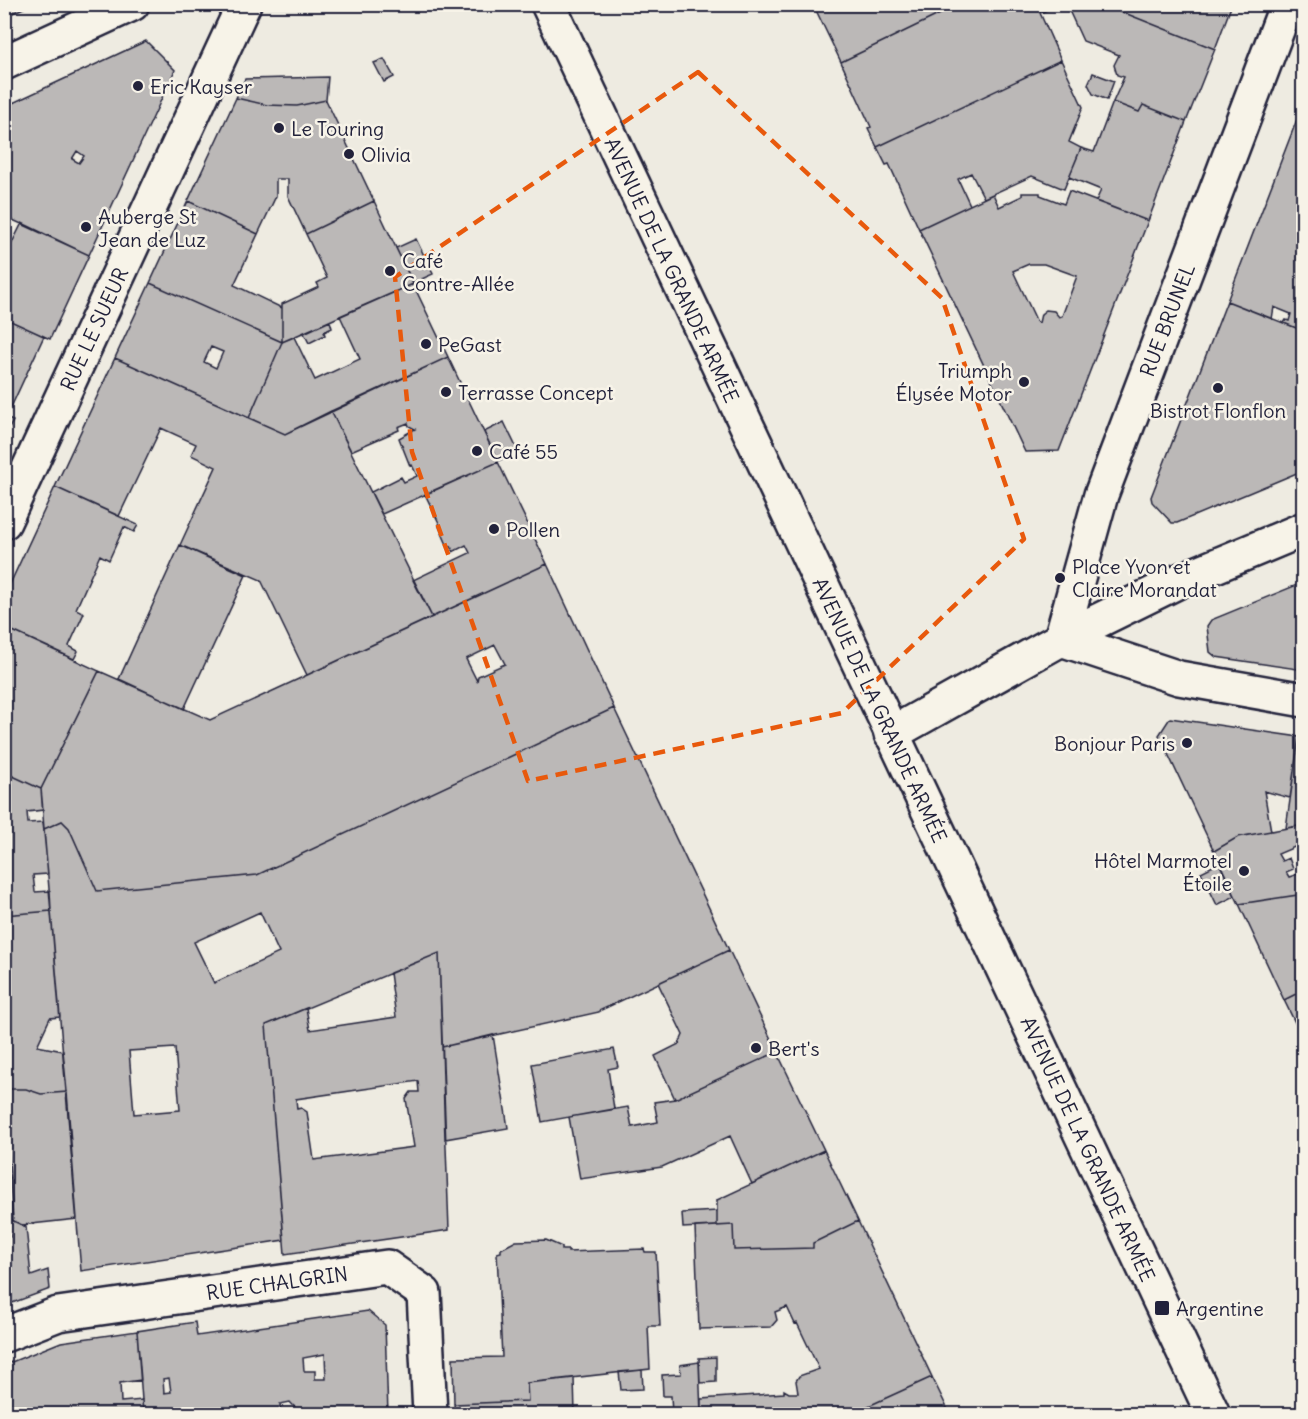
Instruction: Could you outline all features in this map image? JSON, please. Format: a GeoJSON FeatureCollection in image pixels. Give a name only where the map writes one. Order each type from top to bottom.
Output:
{"type":"FeatureCollection","features":[{"type":"Feature","properties":{"kind":"street"},"geometry":{"type":"LineString","coordinates":[[4,63],[132,4]]}},
{"type":"Feature","properties":{"kind":"street","name":"RUE LE SUEUR"},"geometry":{"type":"LineString","coordinates":[[4,522],[244,4]]}},
{"type":"Feature","properties":{"kind":"street","name":"AVENUE DE LA GRANDE ARMÉE"},"geometry":{"type":"LineString","coordinates":[[548,4],[1213,1414]]}},
{"type":"Feature","properties":{"kind":"street","name":"RUE BRUNEL"},"geometry":{"type":"LineString","coordinates":[[1060,639],[1101,495],[1287,4]]}},
{"type":"Feature","properties":{"kind":"street"},"geometry":{"type":"LineString","coordinates":[[891,734],[1060,639],[1179,580],[1304,529]]}},
{"type":"Feature","properties":{"kind":"street"},"geometry":{"type":"LineString","coordinates":[[1060,639],[1179,678],[1304,700]]}},
{"type":"Feature","properties":{"kind":"street","name":"RUE CHALGRIN"},"geometry":{"type":"LineString","coordinates":[[4,1335],[58,1314],[387,1267],[424,1293],[430,1414]]}},
{"type":"Feature","properties":{"kind":"highlighted area"},"geometry":{"type":"Polygon","coordinates":[[[698,72],[942,298],[1024,539],[842,713],[528,781],[412,452],[395,277],[698,72]]]}},
{"type":"Feature","properties":{"kind":"building"},"geometry":{"type":"Polygon","coordinates":[[[4,4],[32,4],[4,17],[4,4]]]}},
{"type":"Feature","properties":{"kind":"building"},"geometry":{"type":"Polygon","coordinates":[[[813,4],[961,4],[841,62],[813,4]]]}},
{"type":"Feature","properties":{"kind":"building"},"geometry":{"type":"Polygon","coordinates":[[[961,4],[1051,4],[1052,8],[1040,13],[1061,60],[877,147],[868,128],[871,127],[841,62],[961,4]]]}},
{"type":"Feature","properties":{"kind":"building"},"geometry":{"type":"Polygon","coordinates":[[[1066,4],[1102,4],[1215,49],[1186,122],[1143,105],[1139,112],[1113,102],[1124,77],[1117,75],[1114,65],[1119,55],[1083,41],[1066,4]]]}},
{"type":"Feature","properties":{"kind":"building"},"geometry":{"type":"Polygon","coordinates":[[[1102,4],[1232,4],[1215,49],[1102,4]]]}},
{"type":"Feature","properties":{"kind":"building"},"geometry":{"type":"Polygon","coordinates":[[[146,41],[175,70],[89,255],[4,216],[4,107],[146,41]],[[77,151],[72,159],[79,163],[84,156],[77,151]]]}},
{"type":"Feature","properties":{"kind":"building"},"geometry":{"type":"Polygon","coordinates":[[[384,59],[394,77],[384,82],[374,63],[384,59]]]}},
{"type":"Feature","properties":{"kind":"building"},"geometry":{"type":"Polygon","coordinates":[[[1061,60],[1083,107],[1069,142],[1081,148],[1064,189],[1032,176],[984,198],[971,173],[958,179],[970,205],[919,229],[889,164],[886,165],[877,147],[1061,60]]]}},
{"type":"Feature","properties":{"kind":"building"},"geometry":{"type":"Polygon","coordinates":[[[1093,73],[1114,81],[1107,100],[1093,94],[1088,84],[1093,73]]]}},
{"type":"Feature","properties":{"kind":"building"},"geometry":{"type":"Polygon","coordinates":[[[328,77],[326,100],[297,106],[267,105],[236,98],[245,79],[328,77]]]}},
{"type":"Feature","properties":{"kind":"building"},"geometry":{"type":"Polygon","coordinates":[[[236,98],[267,105],[297,106],[326,100],[374,201],[306,234],[288,196],[288,179],[276,179],[276,196],[258,234],[188,201],[236,98]]]}},
{"type":"Feature","properties":{"kind":"building"},"geometry":{"type":"Polygon","coordinates":[[[1113,102],[1139,112],[1143,105],[1186,122],[1148,221],[1096,201],[1101,190],[1069,177],[1081,148],[1094,152],[1113,102]]]}},
{"type":"Feature","properties":{"kind":"building"},"geometry":{"type":"Polygon","coordinates":[[[1304,104],[1304,123],[1296,122],[1304,104]]]}},
{"type":"Feature","properties":{"kind":"building"},"geometry":{"type":"Polygon","coordinates":[[[1296,122],[1304,123],[1304,331],[1284,323],[1286,320],[1289,321],[1291,314],[1274,307],[1272,319],[1227,301],[1296,122]]]}},
{"type":"Feature","properties":{"kind":"building"},"geometry":{"type":"Polygon","coordinates":[[[1069,191],[1148,221],[1059,451],[1025,452],[919,229],[993,194],[999,207],[1022,196],[1022,193],[1040,193],[1040,195],[1064,204],[1069,191]],[[1029,264],[1013,271],[1039,323],[1041,314],[1046,310],[1054,311],[1059,317],[1062,316],[1077,276],[1044,264],[1029,264]]]}},
{"type":"Feature","properties":{"kind":"building"},"geometry":{"type":"Polygon","coordinates":[[[188,201],[258,234],[234,285],[282,308],[282,342],[150,283],[188,201]]]}},
{"type":"Feature","properties":{"kind":"building"},"geometry":{"type":"Polygon","coordinates":[[[374,201],[413,284],[282,342],[282,304],[319,287],[317,283],[327,278],[306,234],[374,201]]]}},
{"type":"Feature","properties":{"kind":"building"},"geometry":{"type":"Polygon","coordinates":[[[22,223],[89,255],[50,339],[4,318],[4,259],[22,223]]]}},
{"type":"Feature","properties":{"kind":"building"},"geometry":{"type":"Polygon","coordinates":[[[416,239],[433,274],[413,283],[396,248],[416,239]]]}},
{"type":"Feature","properties":{"kind":"building"},"geometry":{"type":"Polygon","coordinates":[[[150,283],[282,342],[249,418],[115,358],[150,283]],[[211,347],[204,362],[216,368],[223,352],[211,347]]]}},
{"type":"Feature","properties":{"kind":"building"},"geometry":{"type":"Polygon","coordinates":[[[413,284],[448,357],[285,434],[249,418],[282,342],[294,337],[315,380],[360,359],[340,316],[413,284]]]}},
{"type":"Feature","properties":{"kind":"building"},"geometry":{"type":"Polygon","coordinates":[[[1227,301],[1304,331],[1304,470],[1177,523],[1172,523],[1152,502],[1151,497],[1227,301]]]}},
{"type":"Feature","properties":{"kind":"building"},"geometry":{"type":"Polygon","coordinates":[[[4,318],[44,336],[6,418],[4,417],[4,318]]]}},
{"type":"Feature","properties":{"kind":"building"},"geometry":{"type":"Polygon","coordinates":[[[330,321],[332,328],[324,332],[325,335],[309,343],[304,333],[330,321]]]}},
{"type":"Feature","properties":{"kind":"building"},"geometry":{"type":"Polygon","coordinates":[[[448,357],[498,462],[382,514],[371,492],[401,477],[404,482],[417,476],[412,465],[410,466],[399,438],[415,429],[408,423],[398,427],[399,430],[351,451],[331,411],[448,357]]]}},
{"type":"Feature","properties":{"kind":"building"},"geometry":{"type":"Polygon","coordinates":[[[115,358],[285,434],[331,411],[432,617],[307,675],[261,580],[180,545],[216,467],[191,455],[196,444],[161,428],[119,516],[55,487],[115,358]]]}},
{"type":"Feature","properties":{"kind":"building"},"geometry":{"type":"Polygon","coordinates":[[[4,417],[13,421],[4,438],[4,417]]]}},
{"type":"Feature","properties":{"kind":"building"},"geometry":{"type":"Polygon","coordinates":[[[504,422],[518,451],[498,461],[484,432],[504,422]]]}},
{"type":"Feature","properties":{"kind":"building"},"geometry":{"type":"Polygon","coordinates":[[[498,462],[547,564],[432,617],[413,580],[470,553],[466,545],[453,552],[451,546],[448,547],[425,494],[498,462]]]}},
{"type":"Feature","properties":{"kind":"building"},"geometry":{"type":"Polygon","coordinates":[[[55,487],[138,525],[134,532],[124,527],[109,560],[100,555],[76,609],[84,613],[69,646],[78,651],[74,659],[4,627],[4,597],[55,487]]]}},
{"type":"Feature","properties":{"kind":"building"},"geometry":{"type":"Polygon","coordinates":[[[180,545],[246,575],[184,709],[119,679],[180,545]]]}},
{"type":"Feature","properties":{"kind":"building"},"geometry":{"type":"Polygon","coordinates":[[[547,564],[614,708],[257,875],[97,891],[69,828],[62,821],[44,829],[41,789],[99,671],[210,720],[547,564]],[[495,645],[466,659],[477,681],[478,676],[505,664],[495,645]]]}},
{"type":"Feature","properties":{"kind":"building"},"geometry":{"type":"Polygon","coordinates":[[[1304,582],[1304,670],[1216,657],[1210,652],[1207,626],[1211,620],[1304,582]]]}},
{"type":"Feature","properties":{"kind":"building"},"geometry":{"type":"Polygon","coordinates":[[[4,627],[99,671],[41,789],[4,772],[4,627]]]}},
{"type":"Feature","properties":{"kind":"building"},"geometry":{"type":"Polygon","coordinates":[[[614,708],[729,950],[599,1012],[442,1047],[439,953],[266,1025],[284,1240],[81,1271],[44,829],[62,821],[69,828],[97,891],[257,875],[614,708]],[[260,912],[194,942],[214,983],[279,953],[260,912]],[[175,1048],[129,1051],[134,1114],[180,1110],[175,1048]]]}},
{"type":"Feature","properties":{"kind":"building"},"geometry":{"type":"Polygon","coordinates":[[[1170,718],[1299,737],[1290,798],[1264,791],[1271,831],[1238,837],[1214,851],[1159,735],[1170,718]]]}},
{"type":"Feature","properties":{"kind":"building"},"geometry":{"type":"Polygon","coordinates":[[[1299,737],[1304,738],[1304,825],[1286,828],[1299,737]]]}},
{"type":"Feature","properties":{"kind":"building"},"geometry":{"type":"Polygon","coordinates":[[[4,772],[41,789],[43,810],[27,812],[28,823],[43,822],[48,874],[33,875],[35,892],[50,891],[51,911],[4,915],[4,772]]]}},
{"type":"Feature","properties":{"kind":"building"},"geometry":{"type":"Polygon","coordinates":[[[1304,825],[1304,843],[1278,854],[1282,861],[1289,858],[1293,869],[1286,872],[1289,877],[1304,872],[1304,894],[1239,904],[1214,851],[1238,837],[1304,825]]]}},
{"type":"Feature","properties":{"kind":"building"},"geometry":{"type":"Polygon","coordinates":[[[1219,863],[1235,896],[1217,905],[1201,872],[1219,863]]]}},
{"type":"Feature","properties":{"kind":"building"},"geometry":{"type":"Polygon","coordinates":[[[1298,895],[1304,906],[1304,990],[1284,1000],[1239,904],[1298,895]]]}},
{"type":"Feature","properties":{"kind":"building"},"geometry":{"type":"Polygon","coordinates":[[[51,911],[60,1017],[50,1018],[37,1046],[63,1051],[67,1092],[41,1094],[26,1089],[6,1089],[4,915],[51,911]]]}},
{"type":"Feature","properties":{"kind":"building"},"geometry":{"type":"Polygon","coordinates":[[[729,950],[777,1052],[675,1099],[655,1056],[679,1044],[683,1035],[658,983],[729,950]]]}},
{"type":"Feature","properties":{"kind":"building"},"geometry":{"type":"Polygon","coordinates":[[[439,953],[449,1230],[285,1254],[266,1025],[306,1008],[310,1030],[396,1017],[390,973],[439,953]],[[418,1081],[296,1099],[297,1109],[301,1108],[307,1112],[314,1160],[414,1147],[406,1099],[411,1092],[419,1092],[418,1081]]]}},
{"type":"Feature","properties":{"kind":"building"},"geometry":{"type":"Polygon","coordinates":[[[1304,990],[1304,1041],[1284,1000],[1304,990]]]}},
{"type":"Feature","properties":{"kind":"building"},"geometry":{"type":"Polygon","coordinates":[[[493,1035],[508,1128],[445,1139],[442,1047],[493,1035]]]}},
{"type":"Feature","properties":{"kind":"building"},"geometry":{"type":"Polygon","coordinates":[[[614,1049],[618,1067],[608,1069],[614,1109],[542,1122],[532,1064],[614,1049]]]}},
{"type":"Feature","properties":{"kind":"building"},"geometry":{"type":"Polygon","coordinates":[[[777,1052],[824,1150],[752,1184],[730,1136],[662,1167],[580,1179],[569,1117],[628,1107],[632,1127],[658,1122],[654,1102],[675,1099],[777,1052]]]}},
{"type":"Feature","properties":{"kind":"building"},"geometry":{"type":"Polygon","coordinates":[[[4,1089],[26,1089],[41,1094],[67,1092],[77,1219],[22,1225],[13,1221],[4,1089]]]}},
{"type":"Feature","properties":{"kind":"building"},"geometry":{"type":"Polygon","coordinates":[[[824,1150],[858,1221],[813,1243],[813,1248],[734,1250],[733,1225],[717,1226],[717,1200],[824,1150]]]}},
{"type":"Feature","properties":{"kind":"building"},"geometry":{"type":"Polygon","coordinates":[[[9,1160],[13,1221],[4,1217],[4,1171],[9,1160]]]}},
{"type":"Feature","properties":{"kind":"building"},"geometry":{"type":"Polygon","coordinates":[[[717,1211],[717,1226],[683,1228],[682,1213],[717,1211]]]}},
{"type":"Feature","properties":{"kind":"building"},"geometry":{"type":"Polygon","coordinates":[[[8,1218],[26,1227],[31,1276],[48,1270],[50,1289],[4,1306],[4,1238],[10,1237],[8,1218]]]}},
{"type":"Feature","properties":{"kind":"building"},"geometry":{"type":"Polygon","coordinates":[[[858,1221],[932,1377],[851,1414],[701,1414],[701,1399],[784,1393],[784,1390],[789,1393],[798,1393],[796,1381],[799,1376],[819,1369],[787,1307],[775,1312],[777,1320],[771,1327],[699,1329],[695,1227],[733,1225],[734,1250],[813,1248],[813,1243],[858,1221]]]}},
{"type":"Feature","properties":{"kind":"building"},"geometry":{"type":"Polygon","coordinates":[[[546,1240],[568,1252],[644,1249],[645,1252],[656,1252],[660,1326],[648,1326],[650,1369],[527,1383],[528,1401],[454,1404],[453,1358],[502,1357],[497,1253],[516,1241],[546,1240]]]}},
{"type":"Feature","properties":{"kind":"building"},"geometry":{"type":"Polygon","coordinates":[[[368,1311],[385,1325],[388,1414],[301,1414],[290,1402],[280,1404],[281,1414],[143,1414],[137,1331],[195,1322],[197,1336],[368,1311]],[[325,1354],[303,1358],[304,1371],[315,1371],[315,1379],[326,1379],[325,1354]],[[169,1378],[163,1379],[164,1393],[171,1392],[169,1378]]]}},
{"type":"Feature","properties":{"kind":"building"},"geometry":{"type":"Polygon","coordinates":[[[137,1331],[141,1380],[120,1383],[121,1402],[142,1400],[143,1414],[4,1414],[4,1365],[61,1342],[137,1331]]]}},
{"type":"Feature","properties":{"kind":"building"},"geometry":{"type":"Polygon","coordinates":[[[716,1357],[716,1382],[700,1383],[699,1358],[716,1357]]]}},
{"type":"Feature","properties":{"kind":"building"},"geometry":{"type":"Polygon","coordinates":[[[699,1362],[701,1414],[672,1414],[671,1396],[663,1396],[662,1375],[681,1374],[680,1365],[699,1362]]]}},
{"type":"Feature","properties":{"kind":"building"},"geometry":{"type":"Polygon","coordinates":[[[642,1370],[643,1389],[621,1390],[619,1372],[642,1370]]]}},
{"type":"Feature","properties":{"kind":"building"},"geometry":{"type":"Polygon","coordinates":[[[932,1377],[950,1414],[851,1414],[932,1377]]]}},
{"type":"Feature","properties":{"kind":"building"},"geometry":{"type":"Polygon","coordinates":[[[574,1378],[575,1414],[455,1414],[454,1404],[528,1401],[527,1383],[574,1378]]]}},
{"type":"Feature","properties":{"kind":"place","name":"Eric Kayser"},"geometry":{"type":"Point","coordinates":[138,86]}},
{"type":"Feature","properties":{"kind":"place","name":"Le Touring"},"geometry":{"type":"Point","coordinates":[279,128]}},
{"type":"Feature","properties":{"kind":"place","name":"Olivia"},"geometry":{"type":"Point","coordinates":[349,154]}},
{"type":"Feature","properties":{"kind":"place","name":"Auberge St Jean de Luz"},"geometry":{"type":"Point","coordinates":[86,227]}},
{"type":"Feature","properties":{"kind":"place","name":"Café Contre-Allée"},"geometry":{"type":"Point","coordinates":[390,271]}},
{"type":"Feature","properties":{"kind":"place","name":"PeGast"},"geometry":{"type":"Point","coordinates":[426,344]}},
{"type":"Feature","properties":{"kind":"place","name":"Triumph Élysée Motor"},"geometry":{"type":"Point","coordinates":[1024,382]}},
{"type":"Feature","properties":{"kind":"place","name":"Bistrot Flonflon"},"geometry":{"type":"Point","coordinates":[1218,388]}},
{"type":"Feature","properties":{"kind":"place","name":"Terrasse Concept"},"geometry":{"type":"Point","coordinates":[446,392]}},
{"type":"Feature","properties":{"kind":"place","name":"Café 55"},"geometry":{"type":"Point","coordinates":[477,451]}},
{"type":"Feature","properties":{"kind":"place","name":"Pollen"},"geometry":{"type":"Point","coordinates":[494,529]}},
{"type":"Feature","properties":{"kind":"place","name":"Place Yvon et Claire Morandat"},"geometry":{"type":"Point","coordinates":[1060,578]}},
{"type":"Feature","properties":{"kind":"place","name":"Bonjour Paris"},"geometry":{"type":"Point","coordinates":[1187,743]}},
{"type":"Feature","properties":{"kind":"place","name":"Hôtel Marmotel Étoile"},"geometry":{"type":"Point","coordinates":[1244,871]}},
{"type":"Feature","properties":{"kind":"place","name":"Bert's"},"geometry":{"type":"Point","coordinates":[756,1048]}},
{"type":"Feature","properties":{"kind":"place","name":"Argentine"},"geometry":{"type":"Point","coordinates":[1162,1308]}}]}
